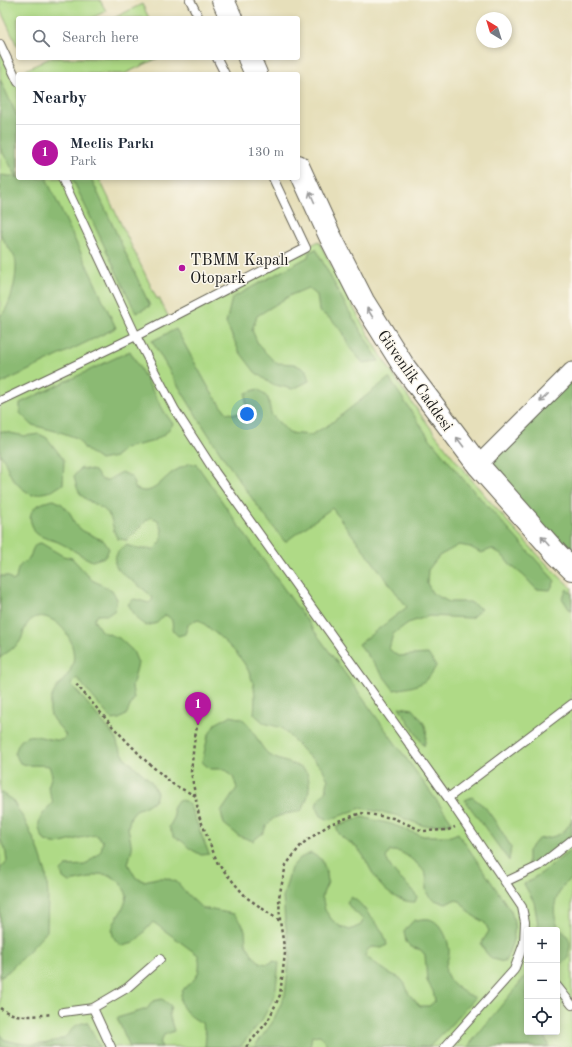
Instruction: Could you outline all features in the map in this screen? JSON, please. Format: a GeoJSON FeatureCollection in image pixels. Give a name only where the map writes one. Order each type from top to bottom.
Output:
{"type":"FeatureCollection","features":[{"type":"Feature","properties":{"kind":"main road"},"geometry":{"type":"LineString","coordinates":[[223,0],[230,16]]}},
{"type":"Feature","properties":{"kind":"main road"},"geometry":{"type":"LineString","coordinates":[[250,60],[255,72]]}},
{"type":"Feature","properties":{"kind":"main road","name":"Güvenlik Caddesi"},"geometry":{"type":"LineString","coordinates":[[300,170],[330,236],[363,301],[405,368],[478,465],[572,569]]}},
{"type":"Feature","properties":{"kind":"street"},"geometry":{"type":"LineString","coordinates":[[478,465],[572,370]]}},
{"type":"Feature","properties":{"kind":"lane"},"geometry":{"type":"LineString","coordinates":[[190,0],[198,16]]}},
{"type":"Feature","properties":{"kind":"lane"},"geometry":{"type":"LineString","coordinates":[[0,44],[16,78]]}},
{"type":"Feature","properties":{"kind":"lane"},"geometry":{"type":"LineString","coordinates":[[218,60],[224,72]]}},
{"type":"Feature","properties":{"kind":"lane"},"geometry":{"type":"LineString","coordinates":[[63,180],[136,336],[175,410],[215,472],[448,798],[522,907],[525,927]]}},
{"type":"Feature","properties":{"kind":"lane"},"geometry":{"type":"LineString","coordinates":[[0,401],[136,336],[306,248],[274,180]]}},
{"type":"Feature","properties":{"kind":"lane"},"geometry":{"type":"LineString","coordinates":[[448,798],[572,704]]}},
{"type":"Feature","properties":{"kind":"lane"},"geometry":{"type":"LineString","coordinates":[[505,882],[539,866],[572,840]]}},
{"type":"Feature","properties":{"kind":"lane"},"geometry":{"type":"LineString","coordinates":[[445,1047],[514,970],[524,949]]}},
{"type":"Feature","properties":{"kind":"lane"},"geometry":{"type":"LineString","coordinates":[[63,1012],[93,1008],[127,988],[160,959]]}},
{"type":"Feature","properties":{"kind":"lane"},"geometry":{"type":"LineString","coordinates":[[560,990],[572,1005]]}},
{"type":"Feature","properties":{"kind":"lane"},"geometry":{"type":"LineString","coordinates":[[93,1008],[111,1047]]}},
{"type":"Feature","properties":{"kind":"path"},"geometry":{"type":"LineString","coordinates":[[76,684],[113,727],[146,761],[174,785],[196,796]]}},
{"type":"Feature","properties":{"kind":"path"},"geometry":{"type":"LineString","coordinates":[[201,704],[194,743],[191,772],[200,816],[218,864],[246,897],[280,921]]}},
{"type":"Feature","properties":{"kind":"path"},"geometry":{"type":"LineString","coordinates":[[246,1047],[268,1021],[280,995],[285,953],[280,921],[279,897],[286,866],[302,844],[330,824],[361,813],[393,818],[423,831],[448,830],[464,822]]}},
{"type":"Feature","properties":{"kind":"path"},"geometry":{"type":"LineString","coordinates":[[0,1008],[4,1011],[27,1017],[63,1012]]}},
{"type":"Feature","properties":{"kind":"green space"},"geometry":{"type":"Polygon","coordinates":[[[0,0],[100,0],[106,11],[96,16],[16,16],[16,44],[0,9],[0,0]]]}},
{"type":"Feature","properties":{"kind":"green space"},"geometry":{"type":"Polygon","coordinates":[[[142,4],[148,16],[118,16],[142,4]]]}},
{"type":"Feature","properties":{"kind":"green space"},"geometry":{"type":"Polygon","coordinates":[[[0,44],[16,75],[16,180],[100,180],[157,299],[159,298],[169,318],[319,241],[364,327],[394,376],[420,414],[462,468],[507,521],[547,564],[572,588],[572,1047],[0,1047],[0,44]]]}},
{"type":"Feature","properties":{"kind":"green space"},"geometry":{"type":"Polygon","coordinates":[[[46,60],[154,60],[128,72],[21,72],[46,60]]]}},
{"type":"Feature","properties":{"kind":"green space"},"geometry":{"type":"Polygon","coordinates":[[[0,79],[16,114],[16,175],[0,148],[0,79]]]}},
{"type":"Feature","properties":{"kind":"green space"},"geometry":{"type":"Polygon","coordinates":[[[0,175],[16,177],[16,180],[47,180],[116,328],[0,384],[0,316],[8,306],[11,298],[15,280],[16,264],[15,258],[2,238],[0,231],[0,175]]]}},
{"type":"Feature","properties":{"kind":"green space"},"geometry":{"type":"Polygon","coordinates":[[[73,180],[92,180],[150,306],[136,313],[73,180]]]}},
{"type":"Feature","properties":{"kind":"green space"},"geometry":{"type":"Polygon","coordinates":[[[316,249],[347,308],[379,361],[363,363],[349,347],[343,332],[332,320],[319,311],[317,295],[308,288],[291,295],[257,316],[252,330],[259,346],[276,363],[294,364],[306,370],[309,381],[293,389],[271,384],[255,372],[239,351],[226,323],[232,298],[308,257],[309,252],[316,249]]]}},
{"type":"Feature","properties":{"kind":"green space"},"geometry":{"type":"Polygon","coordinates":[[[176,329],[211,392],[227,413],[238,414],[246,406],[246,393],[258,389],[268,398],[271,414],[289,433],[311,435],[330,424],[389,378],[427,435],[463,479],[555,581],[550,590],[536,589],[524,576],[509,564],[504,557],[492,549],[481,553],[470,547],[459,545],[439,556],[428,570],[427,583],[432,593],[449,602],[470,602],[481,609],[471,618],[429,616],[408,623],[393,634],[389,649],[398,656],[428,654],[436,666],[428,678],[423,682],[414,686],[394,690],[359,644],[407,607],[332,508],[285,542],[231,469],[152,341],[176,329]]]}},
{"type":"Feature","properties":{"kind":"green space"},"geometry":{"type":"Polygon","coordinates":[[[130,351],[165,413],[173,424],[165,434],[151,442],[125,448],[115,457],[100,460],[85,449],[77,438],[32,425],[20,413],[20,403],[130,351]]]}},
{"type":"Feature","properties":{"kind":"green space"},"geometry":{"type":"Polygon","coordinates":[[[572,371],[572,569],[478,465],[572,371]]]}},
{"type":"Feature","properties":{"kind":"green space"},"geometry":{"type":"Polygon","coordinates":[[[0,431],[25,436],[39,434],[47,438],[64,460],[63,484],[52,491],[32,495],[16,483],[0,454],[0,431]]]}},
{"type":"Feature","properties":{"kind":"green space"},"geometry":{"type":"Polygon","coordinates":[[[190,463],[197,465],[246,536],[452,822],[424,826],[395,815],[361,808],[329,820],[321,816],[316,806],[318,800],[326,791],[328,780],[322,767],[306,754],[282,728],[264,723],[254,714],[255,692],[249,671],[230,647],[199,620],[189,623],[185,634],[178,636],[172,630],[171,619],[168,616],[165,615],[157,623],[146,626],[138,620],[128,604],[134,599],[149,603],[153,599],[149,594],[121,572],[115,563],[115,560],[118,551],[126,545],[139,549],[154,549],[161,542],[162,529],[158,520],[151,517],[144,522],[127,540],[118,539],[114,533],[112,520],[110,517],[104,509],[81,495],[74,476],[81,468],[95,471],[102,480],[108,480],[122,472],[132,477],[135,488],[141,491],[146,491],[156,487],[173,472],[190,463]]]}},
{"type":"Feature","properties":{"kind":"green space"},"geometry":{"type":"Polygon","coordinates":[[[54,500],[62,504],[70,513],[75,524],[83,531],[104,541],[109,549],[105,557],[92,561],[64,545],[42,537],[35,532],[30,519],[32,511],[44,502],[54,500]]]}},
{"type":"Feature","properties":{"kind":"green space"},"geometry":{"type":"Polygon","coordinates":[[[41,543],[63,556],[72,558],[92,580],[112,590],[117,599],[115,610],[108,615],[97,615],[94,620],[101,631],[119,638],[133,651],[138,663],[132,687],[134,698],[126,715],[119,719],[112,720],[77,678],[71,684],[116,738],[118,746],[126,759],[151,781],[157,793],[155,800],[136,810],[131,816],[128,827],[132,849],[128,864],[136,878],[144,881],[157,878],[166,878],[177,882],[202,908],[234,914],[241,922],[245,930],[246,943],[253,956],[261,963],[268,964],[274,961],[279,963],[275,995],[262,1020],[240,1047],[205,1047],[206,1035],[202,1023],[188,1014],[180,1001],[183,990],[195,979],[198,972],[198,955],[153,922],[134,943],[122,946],[113,937],[112,932],[114,923],[124,906],[127,895],[121,883],[110,875],[98,874],[90,878],[69,882],[63,878],[61,871],[66,866],[85,865],[101,851],[103,841],[96,835],[58,844],[45,841],[41,835],[39,829],[40,820],[53,802],[48,787],[52,775],[49,766],[27,765],[20,763],[15,754],[18,744],[28,736],[62,740],[66,736],[53,719],[50,705],[51,698],[70,671],[74,658],[73,650],[69,638],[63,629],[53,620],[41,616],[31,620],[26,626],[19,643],[0,658],[0,576],[8,576],[12,581],[16,579],[20,566],[28,560],[36,544],[41,543]]]}},
{"type":"Feature","properties":{"kind":"green space"},"geometry":{"type":"Polygon","coordinates":[[[567,589],[572,594],[572,610],[569,609],[562,598],[567,589]]]}},
{"type":"Feature","properties":{"kind":"green space"},"geometry":{"type":"Polygon","coordinates":[[[399,707],[413,709],[423,722],[426,730],[426,740],[424,746],[399,707]]]}},
{"type":"Feature","properties":{"kind":"green space"},"geometry":{"type":"Polygon","coordinates":[[[230,716],[244,720],[263,748],[271,756],[301,767],[307,773],[309,783],[306,803],[301,811],[274,818],[266,826],[264,832],[253,841],[239,836],[224,824],[221,812],[237,788],[233,777],[225,769],[210,769],[202,762],[208,736],[215,724],[230,716]]]}},
{"type":"Feature","properties":{"kind":"green space"},"geometry":{"type":"Polygon","coordinates":[[[0,792],[12,800],[24,819],[38,848],[46,873],[48,895],[47,931],[9,971],[0,977],[0,869],[7,861],[5,848],[0,839],[0,792]]]}},
{"type":"Feature","properties":{"kind":"green space"},"geometry":{"type":"Polygon","coordinates":[[[472,797],[485,807],[511,847],[509,861],[465,800],[472,797]]]}},
{"type":"Feature","properties":{"kind":"green space"},"geometry":{"type":"Polygon","coordinates":[[[178,800],[185,801],[190,806],[209,854],[201,855],[174,837],[169,827],[174,818],[173,809],[178,800]]]}},
{"type":"Feature","properties":{"kind":"green space"},"geometry":{"type":"Polygon","coordinates":[[[362,817],[391,824],[423,836],[451,836],[458,833],[511,911],[514,925],[514,937],[505,962],[490,957],[481,944],[489,931],[485,923],[472,915],[460,901],[454,900],[446,904],[435,900],[427,894],[426,876],[422,868],[398,851],[390,851],[386,858],[389,865],[417,897],[415,902],[409,902],[397,898],[382,887],[361,853],[356,847],[341,836],[336,827],[362,817]]]}},
{"type":"Feature","properties":{"kind":"green space"},"geometry":{"type":"Polygon","coordinates":[[[572,819],[572,835],[537,863],[528,866],[528,851],[538,839],[558,835],[566,829],[572,819]]]}},
{"type":"Feature","properties":{"kind":"green space"},"geometry":{"type":"Polygon","coordinates":[[[572,849],[572,877],[563,887],[556,899],[554,912],[555,919],[559,927],[538,927],[534,902],[524,884],[543,872],[572,849]]]}},
{"type":"Feature","properties":{"kind":"green space"},"geometry":{"type":"Polygon","coordinates":[[[311,853],[322,860],[327,874],[328,882],[322,896],[325,910],[332,920],[341,927],[350,930],[361,925],[363,920],[347,902],[351,897],[359,903],[380,928],[387,945],[382,948],[372,947],[368,949],[365,956],[389,973],[400,978],[405,984],[409,994],[420,1006],[429,1006],[435,1001],[433,991],[427,981],[425,955],[421,950],[411,947],[406,942],[404,931],[414,920],[424,919],[434,921],[441,928],[447,938],[449,949],[446,967],[447,975],[455,986],[475,998],[429,1047],[326,1047],[326,1043],[320,1035],[312,1036],[310,1047],[254,1047],[272,1023],[285,995],[290,953],[283,897],[291,868],[300,858],[311,853]]]}},
{"type":"Feature","properties":{"kind":"green space"},"geometry":{"type":"Polygon","coordinates":[[[560,928],[569,940],[570,944],[568,959],[560,965],[560,928]]]}},
{"type":"Feature","properties":{"kind":"green space"},"geometry":{"type":"Polygon","coordinates":[[[524,978],[524,1035],[544,1035],[549,1047],[469,1047],[469,1045],[524,978]]]}},
{"type":"Feature","properties":{"kind":"green space"},"geometry":{"type":"Polygon","coordinates":[[[162,999],[171,1006],[169,1014],[174,1031],[164,1035],[160,1043],[162,1047],[130,1047],[117,1018],[147,1009],[153,1001],[162,999]]]}},
{"type":"Feature","properties":{"kind":"green space"},"geometry":{"type":"Polygon","coordinates":[[[87,1022],[100,1047],[0,1047],[0,1032],[3,1039],[19,1043],[42,1044],[50,1043],[65,1037],[74,1027],[87,1022]]]}},
{"type":"Feature","properties":{"kind":"place","name":"TBMM Kapalı Otopark"},"geometry":{"type":"Point","coordinates":[182,268]}},
{"type":"Feature","properties":{"kind":"place","name":"Meclis Parkı"},"geometry":{"type":"Point","coordinates":[198,725]}}]}
